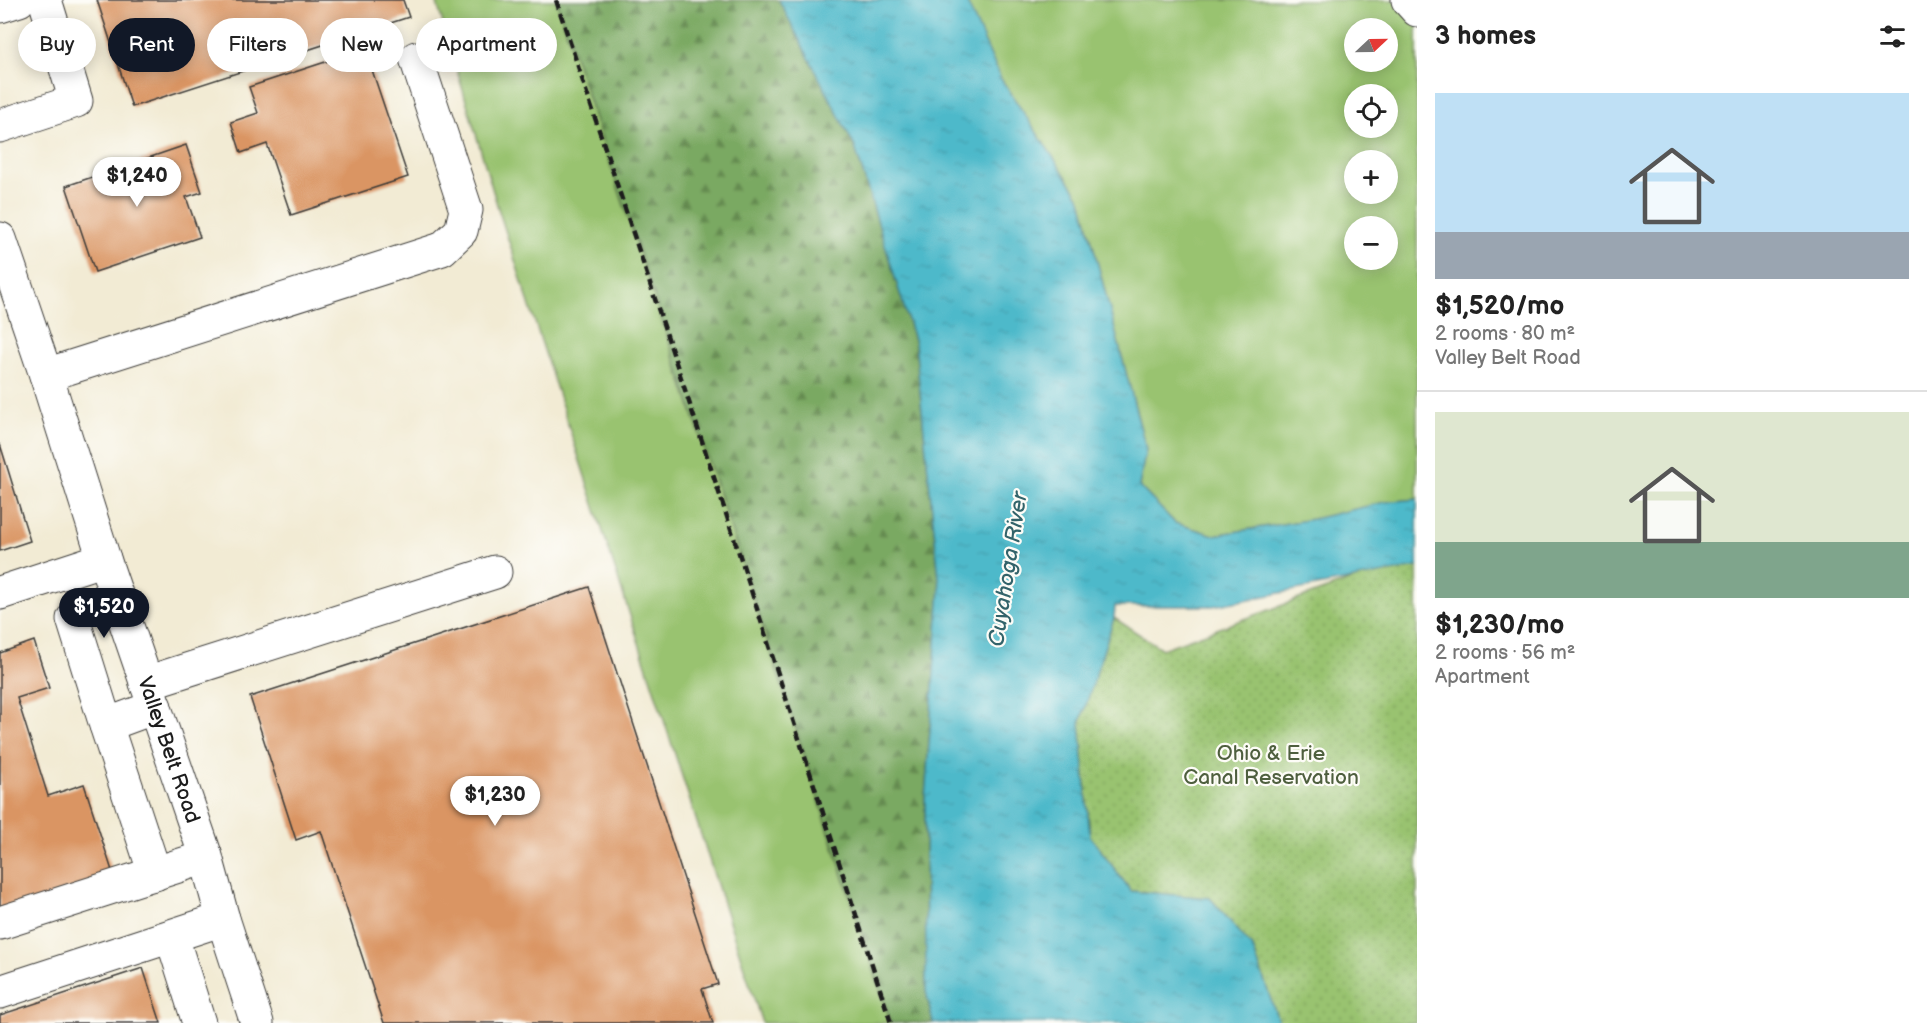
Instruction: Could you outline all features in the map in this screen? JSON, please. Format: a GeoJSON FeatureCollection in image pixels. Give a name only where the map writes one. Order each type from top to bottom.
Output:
{"type":"FeatureCollection","features":[{"type":"Feature","properties":{"kind":"street"},"geometry":{"type":"LineString","coordinates":[[0,6],[19,0]]}},
{"type":"Feature","properties":{"kind":"street"},"geometry":{"type":"LineString","coordinates":[[0,126],[76,101],[45,0]]}},
{"type":"Feature","properties":{"kind":"street"},"geometry":{"type":"LineString","coordinates":[[1408,0],[1417,10]]}},
{"type":"Feature","properties":{"kind":"street"},"geometry":{"type":"LineString","coordinates":[[46,375],[442,249],[460,231],[466,210],[421,72]]}},
{"type":"Feature","properties":{"kind":"street","name":"Valley Belt Road"},"geometry":{"type":"LineString","coordinates":[[0,239],[9,296],[46,375],[104,559],[206,857],[223,919],[257,1023]]}},
{"type":"Feature","properties":{"kind":"street"},"geometry":{"type":"LineString","coordinates":[[0,593],[104,559]]}},
{"type":"Feature","properties":{"kind":"street"},"geometry":{"type":"LineString","coordinates":[[106,725],[150,695],[495,572]]}},
{"type":"Feature","properties":{"kind":"street"},"geometry":{"type":"LineString","coordinates":[[73,619],[155,874]]}},
{"type":"Feature","properties":{"kind":"street"},"geometry":{"type":"LineString","coordinates":[[0,923],[206,857]]}},
{"type":"Feature","properties":{"kind":"street"},"geometry":{"type":"LineString","coordinates":[[0,992],[223,919]]}},
{"type":"Feature","properties":{"kind":"street"},"geometry":{"type":"LineString","coordinates":[[172,937],[200,1023]]}},
{"type":"Feature","properties":{"kind":"green space"},"geometry":{"type":"Polygon","coordinates":[[[436,0],[556,0],[891,1023],[762,1023],[498,208],[457,72],[557,72],[557,18],[441,18],[436,0]]]}},
{"type":"Feature","properties":{"kind":"green space"},"geometry":{"type":"Polygon","coordinates":[[[556,0],[779,0],[855,147],[915,343],[940,588],[925,799],[926,991],[933,1023],[891,1023],[556,0]]]}},
{"type":"Feature","properties":{"kind":"green space"},"geometry":{"type":"Polygon","coordinates":[[[966,0],[1417,0],[1417,499],[1385,502],[1313,519],[1214,535],[1175,523],[1139,486],[1146,449],[1081,199],[1001,79],[966,0]]]}},
{"type":"Feature","properties":{"kind":"green space","name":"Ohio & Erie Canal Reservation"},"geometry":{"type":"Polygon","coordinates":[[[1398,563],[1417,566],[1417,1023],[1279,1023],[1253,948],[1210,898],[1131,891],[1090,836],[1080,723],[1114,618],[1162,649],[1398,563]]]}},
{"type":"Feature","properties":{"kind":"water","name":"Cuyahoga River"},"geometry":{"type":"Polygon","coordinates":[[[779,0],[966,0],[1001,79],[1081,199],[1146,449],[1139,486],[1175,523],[1214,535],[1313,519],[1385,502],[1417,499],[1417,567],[1213,606],[1115,606],[1114,618],[1080,723],[1090,836],[1131,891],[1210,898],[1253,948],[1279,1023],[933,1023],[926,991],[925,799],[940,588],[915,343],[855,147],[779,0]]]}},
{"type":"Feature","properties":{"kind":"building"},"geometry":{"type":"Polygon","coordinates":[[[97,0],[403,0],[409,17],[320,18],[320,46],[308,50],[308,18],[207,18],[207,72],[240,72],[132,107],[121,72],[195,72],[195,18],[108,18],[108,34],[97,0]]]}},
{"type":"Feature","properties":{"kind":"building"},"geometry":{"type":"Polygon","coordinates":[[[320,64],[320,72],[373,72],[408,177],[291,215],[267,144],[241,153],[231,122],[258,113],[249,87],[295,72],[308,72],[308,68],[320,64]]]}},
{"type":"Feature","properties":{"kind":"building"},"geometry":{"type":"Polygon","coordinates":[[[186,145],[202,192],[186,197],[200,237],[95,272],[66,186],[186,145]]]}},
{"type":"Feature","properties":{"kind":"building"},"geometry":{"type":"Polygon","coordinates":[[[0,444],[30,541],[0,551],[0,444]]]}},
{"type":"Feature","properties":{"kind":"building"},"geometry":{"type":"Polygon","coordinates":[[[589,587],[718,984],[702,989],[713,1023],[384,1023],[321,831],[296,840],[250,697],[589,587]]]}},
{"type":"Feature","properties":{"kind":"building"},"geometry":{"type":"Polygon","coordinates":[[[34,641],[49,688],[17,698],[48,796],[84,784],[114,877],[0,913],[0,653],[34,641]]]}},
{"type":"Feature","properties":{"kind":"building"},"geometry":{"type":"Polygon","coordinates":[[[143,968],[161,1023],[0,1023],[0,1015],[143,968]]]}},
{"type":"Feature","properties":{"kind":"railway"},"geometry":{"type":"LineString","coordinates":[[556,0],[891,1023]]}}]}
